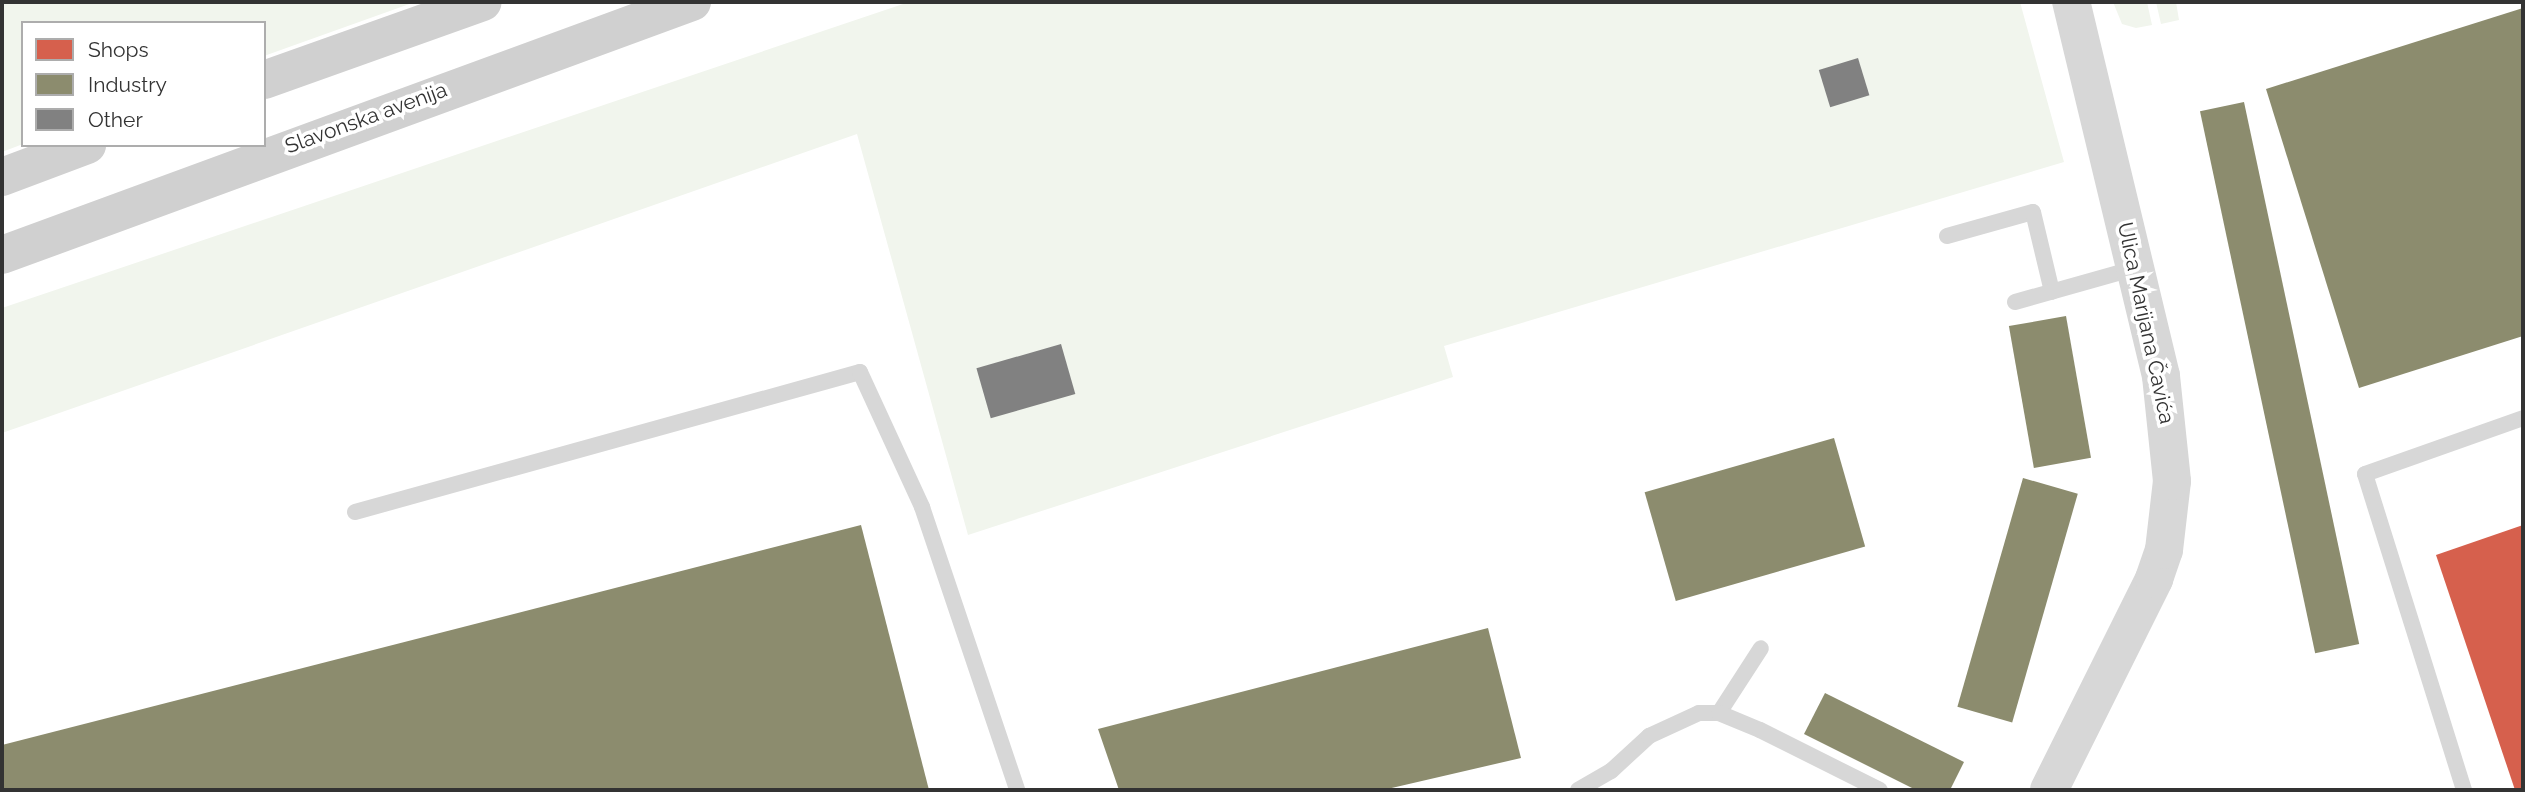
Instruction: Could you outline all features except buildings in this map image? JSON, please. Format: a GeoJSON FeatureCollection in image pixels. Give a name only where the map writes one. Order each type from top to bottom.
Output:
{"type":"FeatureCollection","features":[{"type":"Feature","properties":{"kind":"main road"},"geometry":{"type":"LineString","coordinates":[[266,79],[483,2]]}},
{"type":"Feature","properties":{"kind":"main road","name":"Slavonska avenija"},"geometry":{"type":"LineString","coordinates":[[2,255],[692,2]]}},
{"type":"Feature","properties":{"kind":"main road"},"geometry":{"type":"LineString","coordinates":[[2,177],[82,147]]}},
{"type":"Feature","properties":{"kind":"street","name":"Ulica Marijana Čavića"},"geometry":{"type":"LineString","coordinates":[[2049,790],[2154,579],[2171,515],[2171,440],[2136,268],[2071,2]]}},
{"type":"Feature","properties":{"kind":"lane"},"geometry":{"type":"LineString","coordinates":[[1948,236],[2033,212],[2052,292]]}},
{"type":"Feature","properties":{"kind":"lane"},"geometry":{"type":"LineString","coordinates":[[2015,302],[2136,268]]}},
{"type":"Feature","properties":{"kind":"lane"},"geometry":{"type":"LineString","coordinates":[[355,512],[860,372],[922,507],[1017,790]]}},
{"type":"Feature","properties":{"kind":"lane"},"geometry":{"type":"LineString","coordinates":[[2464,790],[2365,474],[2523,418]]}},
{"type":"Feature","properties":{"kind":"lane"},"geometry":{"type":"LineString","coordinates":[[1719,713],[1761,648]]}},
{"type":"Feature","properties":{"kind":"lane"},"geometry":{"type":"LineString","coordinates":[[1578,790],[1602,785],[1649,736],[1674,722],[1699,713],[1719,713],[1880,790]]}},
{"type":"Feature","properties":{"kind":"shaded area"},"geometry":{"type":"Polygon","coordinates":[[[2,2],[415,2],[266,55],[266,21],[21,21],[21,145],[2,152],[2,2]]]}},
{"type":"Feature","properties":{"kind":"shaded area"},"geometry":{"type":"Polygon","coordinates":[[[909,2],[2020,2],[2064,162],[1444,346],[1453,377],[968,535],[857,134],[2,433],[2,308],[909,2]]]}},
{"type":"Feature","properties":{"kind":"shaded area"},"geometry":{"type":"Polygon","coordinates":[[[2113,2],[2147,2],[2152,25],[2136,28],[2122,24],[2113,2]]]}},
{"type":"Feature","properties":{"kind":"shaded area"},"geometry":{"type":"Polygon","coordinates":[[[2156,2],[2176,2],[2179,20],[2161,24],[2156,2]]]}}]}
